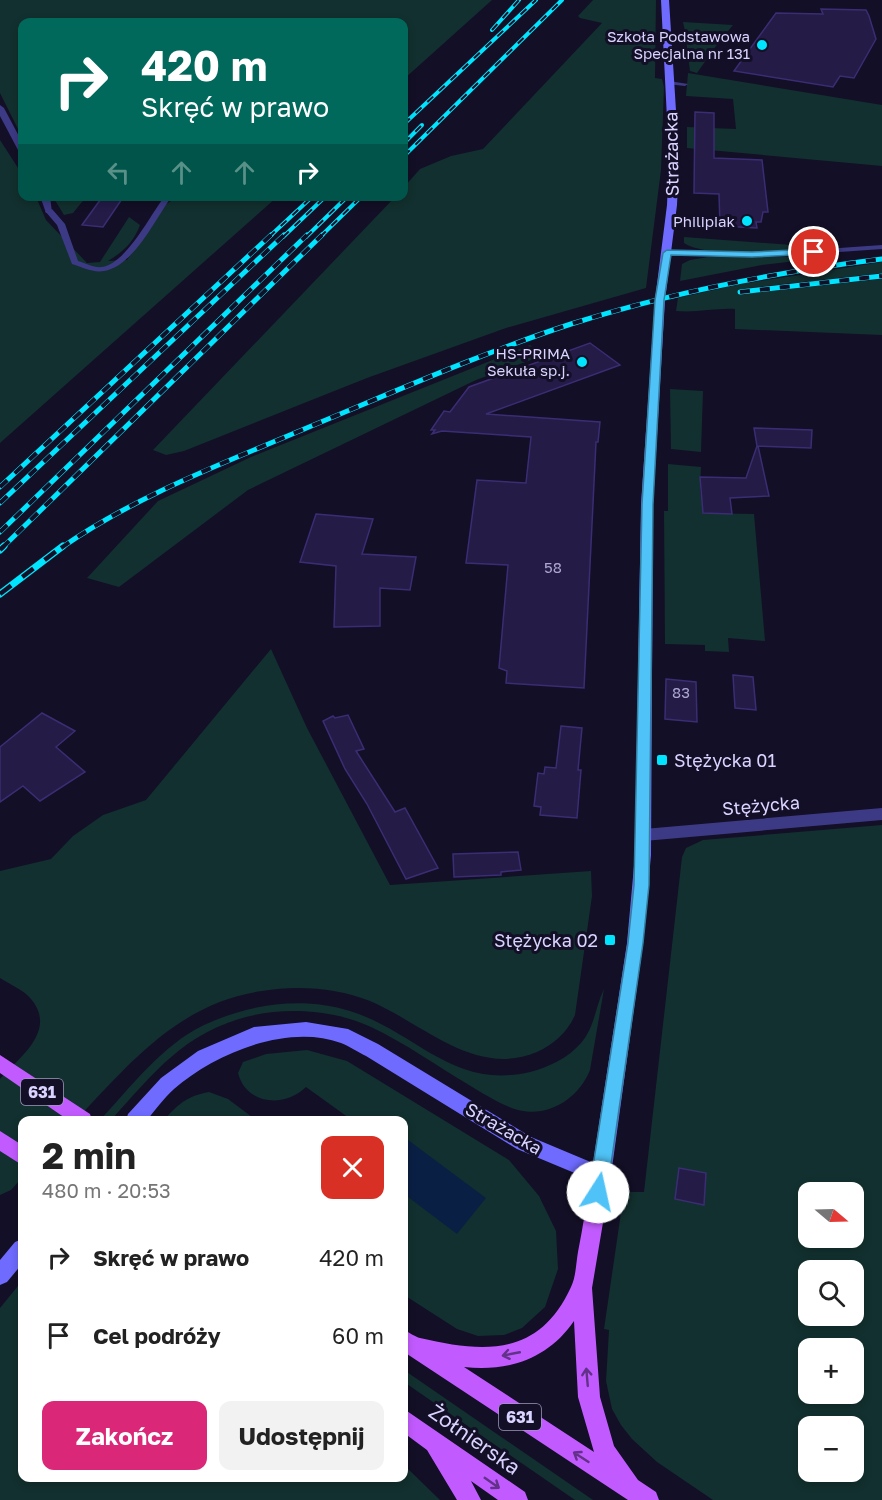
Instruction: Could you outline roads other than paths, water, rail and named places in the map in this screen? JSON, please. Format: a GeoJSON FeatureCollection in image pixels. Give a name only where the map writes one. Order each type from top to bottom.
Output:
{"type":"FeatureCollection","features":[{"type":"Feature","properties":{"kind":"main road","name":"Strażacka"},"geometry":{"type":"LineString","coordinates":[[139,1116],[167,1084],[204,1057],[254,1035],[306,1030],[342,1035],[372,1050],[524,1143],[601,1175],[635,943],[644,835],[647,504],[660,300],[672,205],[674,159],[665,0]]}},
{"type":"Feature","properties":{"kind":"main road","name":"631"},"geometry":{"type":"LineString","coordinates":[[0,1063],[77,1116]]}},
{"type":"Feature","properties":{"kind":"main road"},"geometry":{"type":"LineString","coordinates":[[0,1140],[18,1153]]}},
{"type":"Feature","properties":{"kind":"main road"},"geometry":{"type":"LineString","coordinates":[[601,1175],[582,1288],[589,1397],[605,1451],[617,1472],[639,1494]]}},
{"type":"Feature","properties":{"kind":"main road"},"geometry":{"type":"LineString","coordinates":[[2,1270],[18,1253]]}},
{"type":"Feature","properties":{"kind":"main road"},"geometry":{"type":"LineString","coordinates":[[408,1342],[460,1355],[493,1357],[519,1353],[540,1343],[556,1327],[582,1288]]}},
{"type":"Feature","properties":{"kind":"main road","name":"631"},"geometry":{"type":"LineString","coordinates":[[408,1343],[639,1494]]}},
{"type":"Feature","properties":{"kind":"main road","name":"Żołnierska"},"geometry":{"type":"LineString","coordinates":[[408,1423],[517,1500]]}},
{"type":"Feature","properties":{"kind":"main road"},"geometry":{"type":"LineString","coordinates":[[433,1442],[470,1500]]}},
{"type":"Feature","properties":{"kind":"street"},"geometry":{"type":"LineString","coordinates":[[0,108],[18,142]]}},
{"type":"Feature","properties":{"kind":"street"},"geometry":{"type":"LineString","coordinates":[[46,201],[49,211]]}},
{"type":"Feature","properties":{"kind":"street","name":"Stężycka"},"geometry":{"type":"LineString","coordinates":[[644,835],[882,814]]}},
{"type":"Feature","properties":{"kind":"lane"},"geometry":{"type":"LineString","coordinates":[[669,83],[685,84]]}},
{"type":"Feature","properties":{"kind":"lane"},"geometry":{"type":"LineString","coordinates":[[49,211],[61,224],[75,262],[102,269],[116,264],[142,236],[149,220],[165,201]]}},
{"type":"Feature","properties":{"kind":"lane"},"geometry":{"type":"LineString","coordinates":[[867,239],[878,248]]}},
{"type":"Feature","properties":{"kind":"lane"},"geometry":{"type":"LineString","coordinates":[[667,253],[752,254],[878,248]]}},
{"type":"Feature","properties":{"kind":"water"},"geometry":{"type":"Polygon","coordinates":[[[408,1140],[486,1198],[457,1234],[408,1197],[408,1140]]]}},
{"type":"Feature","properties":{"kind":"railway"},"geometry":{"type":"LineString","coordinates":[[492,30],[519,0]]}},
{"type":"Feature","properties":{"kind":"railway"},"geometry":{"type":"LineString","coordinates":[[408,120],[536,0]]}},
{"type":"Feature","properties":{"kind":"railway"},"geometry":{"type":"LineString","coordinates":[[408,152],[562,0]]}},
{"type":"Feature","properties":{"kind":"railway"},"geometry":{"type":"LineString","coordinates":[[408,139],[422,125]]}},
{"type":"Feature","properties":{"kind":"railway"},"geometry":{"type":"LineString","coordinates":[[269,237],[308,201]]}},
{"type":"Feature","properties":{"kind":"railway"},"geometry":{"type":"LineString","coordinates":[[283,237],[321,201]]}},
{"type":"Feature","properties":{"kind":"railway"},"geometry":{"type":"LineString","coordinates":[[306,237],[343,201]]}},
{"type":"Feature","properties":{"kind":"railway"},"geometry":{"type":"LineString","coordinates":[[320,237],[357,201]]}},
{"type":"Feature","properties":{"kind":"railway"},"geometry":{"type":"LineString","coordinates":[[0,487],[271,235]]}},
{"type":"Feature","properties":{"kind":"railway"},"geometry":{"type":"LineString","coordinates":[[0,503],[284,235]]}},
{"type":"Feature","properties":{"kind":"railway"},"geometry":{"type":"LineString","coordinates":[[0,532],[307,235]]}},
{"type":"Feature","properties":{"kind":"railway"},"geometry":{"type":"LineString","coordinates":[[2,548],[322,235]]}},
{"type":"Feature","properties":{"kind":"railway"},"geometry":{"type":"LineString","coordinates":[[61,548],[120,512],[182,481],[439,373],[538,335],[648,302],[725,284],[882,259]]}},
{"type":"Feature","properties":{"kind":"railway"},"geometry":{"type":"LineString","coordinates":[[740,292],[882,276]]}},
{"type":"Feature","properties":{"kind":"railway"},"geometry":{"type":"LineString","coordinates":[[0,594],[63,546]]}},
{"type":"Feature","properties":{"kind":"place","name":"Szkoła Podstawowa Specjalna nr 131"},"geometry":{"type":"Point","coordinates":[762,45]}},
{"type":"Feature","properties":{"kind":"place","name":"Philipiak"},"geometry":{"type":"Point","coordinates":[747,221]}},
{"type":"Feature","properties":{"kind":"place","name":"HS-PRIMA Sekuła sp.j."},"geometry":{"type":"Point","coordinates":[582,362]}},
{"type":"Feature","properties":{"kind":"place","name":"Stężycka 01"},"geometry":{"type":"Point","coordinates":[662,760]}},
{"type":"Feature","properties":{"kind":"place","name":"Stężycka 02"},"geometry":{"type":"Point","coordinates":[610,940]}}]}
